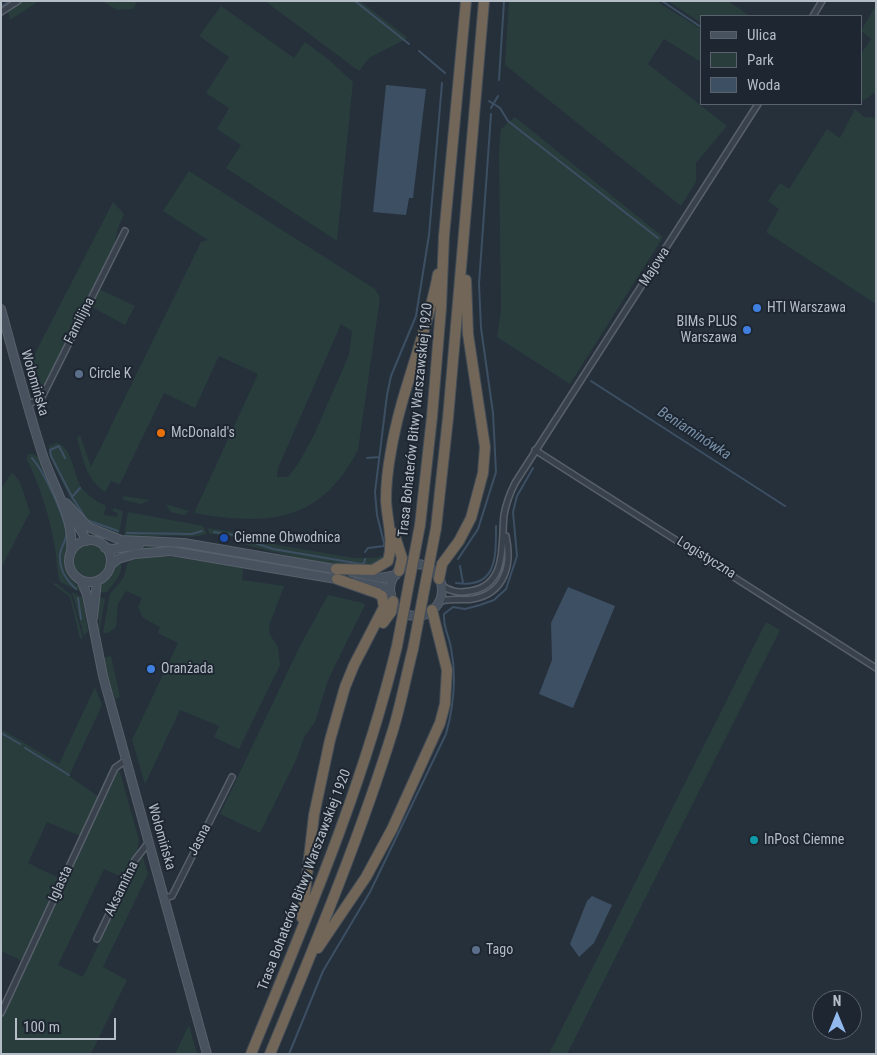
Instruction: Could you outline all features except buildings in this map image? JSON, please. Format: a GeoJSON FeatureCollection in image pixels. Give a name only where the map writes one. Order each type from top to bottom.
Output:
{"type":"FeatureCollection","features":[{"type":"Feature","properties":{"kind":"highway","name":"Trasa Bohaterów Bitwy Warszawskiej 1920"},"geometry":{"type":"LineString","coordinates":[[251,1054],[334,851],[360,779],[397,646],[420,525],[432,417],[442,308],[444,236],[466,1]]}},
{"type":"Feature","properties":{"kind":"highway"},"geometry":{"type":"LineString","coordinates":[[270,1054],[308,963],[349,856],[393,729],[412,649],[436,528],[446,436],[484,1]]}},
{"type":"Feature","properties":{"kind":"highway"},"geometry":{"type":"LineString","coordinates":[[336,574],[373,570],[388,561],[391,544],[386,502],[388,476],[399,409],[430,314],[444,236]]}},
{"type":"Feature","properties":{"kind":"highway"},"geometry":{"type":"LineString","coordinates":[[440,582],[442,564],[459,541],[471,518],[484,473],[485,447],[468,334],[464,237]]}},
{"type":"Feature","properties":{"kind":"highway"},"geometry":{"type":"LineString","coordinates":[[388,518],[402,558],[398,573]]}},
{"type":"Feature","properties":{"kind":"highway"},"geometry":{"type":"LineString","coordinates":[[300,932],[314,814],[330,740],[345,687],[367,640],[383,612],[382,596],[336,574]]}},
{"type":"Feature","properties":{"kind":"highway"},"geometry":{"type":"LineString","coordinates":[[367,640],[388,618],[392,597]]}},
{"type":"Feature","properties":{"kind":"highway"},"geometry":{"type":"LineString","coordinates":[[308,963],[366,877],[392,829],[440,722],[445,704],[447,670],[436,606]]}},
{"type":"Feature","properties":{"kind":"main road","name":"Wołomińska"},"geometry":{"type":"LineString","coordinates":[[1,309],[45,462],[67,515],[72,538],[71,551]]}},
{"type":"Feature","properties":{"kind":"main road","name":"Wołomińska"},"geometry":{"type":"LineString","coordinates":[[45,462],[87,541]]}},
{"type":"Feature","properties":{"kind":"main road"},"geometry":{"type":"LineString","coordinates":[[66,503],[78,518],[93,530],[128,541],[184,543],[336,574],[382,587],[392,597],[401,611],[414,616],[436,606],[440,582],[435,573],[424,566],[410,565],[398,573],[392,580],[392,597]]}},
{"type":"Feature","properties":{"kind":"main road"},"geometry":{"type":"LineString","coordinates":[[110,566],[109,553],[97,542],[87,541],[75,546],[71,551],[70,568],[81,580],[97,581],[105,575],[110,566],[118,559],[135,554],[171,552],[336,574],[381,578],[398,573]]}},
{"type":"Feature","properties":{"kind":"main road"},"geometry":{"type":"LineString","coordinates":[[105,548],[121,548],[153,542]]}},
{"type":"Feature","properties":{"kind":"main road","name":"Wołomińska"},"geometry":{"type":"LineString","coordinates":[[81,580],[126,760],[166,898],[207,1054]]}},
{"type":"Feature","properties":{"kind":"main road","name":"Wołomińska"},"geometry":{"type":"LineString","coordinates":[[92,627],[97,581]]}},
{"type":"Feature","properties":{"kind":"street"},"geometry":{"type":"LineString","coordinates":[[1,12],[18,1]]}},
{"type":"Feature","properties":{"kind":"street"},"geometry":{"type":"LineString","coordinates":[[814,15],[822,1]]}},
{"type":"Feature","properties":{"kind":"street","name":"Majowa"},"geometry":{"type":"LineString","coordinates":[[440,582],[448,590],[462,592],[481,589],[496,575],[500,565],[504,515],[511,490],[757,105]]}},
{"type":"Feature","properties":{"kind":"street","name":"Familijna"},"geometry":{"type":"LineString","coordinates":[[28,404],[41,399],[125,231]]}},
{"type":"Feature","properties":{"kind":"street","name":"Logistyczna"},"geometry":{"type":"LineString","coordinates":[[536,450],[876,668]]}},
{"type":"Feature","properties":{"kind":"street"},"geometry":{"type":"LineString","coordinates":[[436,606],[450,599],[474,599],[486,595],[501,583],[506,574],[509,553],[504,531]]}},
{"type":"Feature","properties":{"kind":"street","name":"Iglasta"},"geometry":{"type":"LineString","coordinates":[[1,1013],[115,768],[126,760]]}},
{"type":"Feature","properties":{"kind":"street","name":"Jasna"},"geometry":{"type":"LineString","coordinates":[[166,898],[172,896],[232,778]]}},
{"type":"Feature","properties":{"kind":"street","name":"Aksamitna"},"geometry":{"type":"LineString","coordinates":[[97,939],[136,860],[149,842]]}},
{"type":"Feature","properties":{"kind":"green space"},"geometry":{"type":"Polygon","coordinates":[[[24,1],[39,1],[10,20],[8,11],[24,1]]]}},
{"type":"Feature","properties":{"kind":"green space"},"geometry":{"type":"Polygon","coordinates":[[[102,1],[138,1],[133,9],[117,10],[102,1]]]}},
{"type":"Feature","properties":{"kind":"green space"},"geometry":{"type":"Polygon","coordinates":[[[265,1],[360,1],[408,38],[369,58],[359,71],[265,1]]]}},
{"type":"Feature","properties":{"kind":"green space"},"geometry":{"type":"Polygon","coordinates":[[[509,1],[656,1],[700,28],[700,61],[664,39],[648,64],[727,126],[696,163],[696,182],[681,206],[505,65],[509,1]]]}},
{"type":"Feature","properties":{"kind":"green space"},"geometry":{"type":"Polygon","coordinates":[[[668,1],[728,1],[749,15],[700,15],[700,22],[668,1]]]}},
{"type":"Feature","properties":{"kind":"green space"},"geometry":{"type":"Polygon","coordinates":[[[876,5],[876,92],[862,101],[862,52],[871,39],[862,32],[876,5]]]}},
{"type":"Feature","properties":{"kind":"green space"},"geometry":{"type":"Polygon","coordinates":[[[221,6],[294,58],[305,42],[328,59],[353,82],[337,241],[226,168],[241,145],[217,129],[229,108],[206,93],[229,57],[199,36],[221,6]]]}},
{"type":"Feature","properties":{"kind":"green space"},"geometry":{"type":"Polygon","coordinates":[[[855,109],[864,117],[876,118],[876,304],[766,232],[779,209],[768,201],[780,183],[789,189],[827,129],[840,138],[855,109]]]}},
{"type":"Feature","properties":{"kind":"green space"},"geometry":{"type":"Polygon","coordinates":[[[515,117],[663,237],[570,384],[497,337],[501,310],[499,153],[501,129],[515,117]]]}},
{"type":"Feature","properties":{"kind":"green space"},"geometry":{"type":"Polygon","coordinates":[[[189,171],[375,289],[380,298],[358,450],[343,474],[327,492],[309,505],[290,514],[246,519],[194,513],[258,374],[219,356],[195,408],[164,393],[120,484],[111,481],[105,492],[93,481],[83,461],[77,438],[80,435],[91,467],[201,242],[208,240],[163,211],[189,171]],[[341,324],[278,468],[277,477],[288,477],[298,464],[314,435],[349,355],[352,331],[341,324]]]}},
{"type":"Feature","properties":{"kind":"green space"},"geometry":{"type":"Polygon","coordinates":[[[113,202],[124,214],[115,242],[41,392],[35,392],[28,367],[113,202]]]}},
{"type":"Feature","properties":{"kind":"green space"},"geometry":{"type":"Polygon","coordinates":[[[99,289],[135,306],[125,325],[90,306],[99,289]]]}},
{"type":"Feature","properties":{"kind":"green space"},"geometry":{"type":"Polygon","coordinates":[[[57,443],[66,450],[81,487],[92,498],[106,506],[104,515],[117,517],[118,513],[113,511],[113,508],[123,511],[119,534],[86,521],[73,504],[49,455],[49,446],[57,443]]]}},
{"type":"Feature","properties":{"kind":"green space"},"geometry":{"type":"Polygon","coordinates":[[[28,454],[39,457],[63,512],[69,534],[69,544],[64,565],[68,576],[83,593],[60,582],[50,522],[40,490],[27,460],[28,454]]]}},
{"type":"Feature","properties":{"kind":"green space"},"geometry":{"type":"Polygon","coordinates":[[[12,472],[20,482],[30,512],[1,568],[1,489],[12,472]]]}},
{"type":"Feature","properties":{"kind":"green space"},"geometry":{"type":"Polygon","coordinates":[[[123,496],[150,500],[141,504],[123,500],[123,496]]]}},
{"type":"Feature","properties":{"kind":"green space"},"geometry":{"type":"Polygon","coordinates":[[[165,504],[189,511],[184,515],[171,512],[165,504]]]}},
{"type":"Feature","properties":{"kind":"green space"},"geometry":{"type":"Polygon","coordinates":[[[128,512],[203,526],[207,534],[139,538],[124,536],[128,512]]]}},
{"type":"Feature","properties":{"kind":"green space"},"geometry":{"type":"Polygon","coordinates":[[[207,528],[234,532],[234,537],[210,534],[207,528]]]}},
{"type":"Feature","properties":{"kind":"green space"},"geometry":{"type":"Polygon","coordinates":[[[239,533],[265,533],[268,540],[277,545],[354,558],[374,558],[386,555],[375,565],[363,567],[346,566],[285,555],[236,542],[239,533]]]}},
{"type":"Feature","properties":{"kind":"green space"},"geometry":{"type":"Polygon","coordinates":[[[90,545],[101,550],[106,561],[101,572],[90,577],[79,572],[74,561],[79,550],[90,545]]]}},
{"type":"Feature","properties":{"kind":"green space"},"geometry":{"type":"Polygon","coordinates":[[[150,546],[186,548],[387,582],[386,585],[186,550],[129,552],[129,549],[150,546]]]}},
{"type":"Feature","properties":{"kind":"green space"},"geometry":{"type":"Polygon","coordinates":[[[145,557],[174,557],[243,568],[242,580],[284,586],[269,626],[270,635],[278,647],[280,665],[239,749],[214,737],[219,726],[180,710],[145,784],[132,740],[178,643],[158,633],[160,627],[143,618],[138,607],[142,598],[126,591],[118,604],[116,627],[108,633],[103,633],[110,594],[124,577],[127,564],[131,560],[145,557]]]}},
{"type":"Feature","properties":{"kind":"green space"},"geometry":{"type":"Polygon","coordinates":[[[121,562],[120,574],[107,592],[99,593],[102,584],[121,562]]]}},
{"type":"Feature","properties":{"kind":"green space"},"geometry":{"type":"Polygon","coordinates":[[[56,583],[71,595],[83,638],[80,639],[70,597],[53,584],[56,583]]]}},
{"type":"Feature","properties":{"kind":"green space"},"geometry":{"type":"Polygon","coordinates":[[[72,592],[82,597],[88,631],[84,636],[72,592]]]}},
{"type":"Feature","properties":{"kind":"green space"},"geometry":{"type":"Polygon","coordinates":[[[328,595],[365,605],[328,680],[315,722],[304,737],[297,758],[260,833],[220,814],[299,648],[328,595]]]}},
{"type":"Feature","properties":{"kind":"green space"},"geometry":{"type":"Polygon","coordinates":[[[99,597],[105,599],[99,634],[99,597]]]}},
{"type":"Feature","properties":{"kind":"green space"},"geometry":{"type":"Polygon","coordinates":[[[766,622],[780,630],[567,1054],[549,1054],[766,622]]]}},
{"type":"Feature","properties":{"kind":"green space"},"geometry":{"type":"Polygon","coordinates":[[[111,656],[120,697],[115,699],[103,658],[111,656]]]}},
{"type":"Feature","properties":{"kind":"green space"},"geometry":{"type":"Polygon","coordinates":[[[95,687],[102,705],[69,776],[99,797],[80,836],[47,822],[28,863],[61,879],[22,961],[1,951],[1,733],[3,730],[59,764],[95,687]]]}},
{"type":"Feature","properties":{"kind":"green space"},"geometry":{"type":"Polygon","coordinates":[[[119,769],[139,840],[137,851],[124,878],[104,869],[58,965],[83,977],[142,854],[148,874],[103,967],[127,980],[91,1054],[1,1054],[1,1020],[119,769]]]}},
{"type":"Feature","properties":{"kind":"green space"},"geometry":{"type":"Polygon","coordinates":[[[189,1025],[197,1054],[175,1054],[189,1025]]]}},
{"type":"Feature","properties":{"kind":"water"},"geometry":{"type":"Polygon","coordinates":[[[386,85],[426,89],[413,198],[409,198],[406,215],[373,212],[386,85]]]}},
{"type":"Feature","properties":{"kind":"water"},"geometry":{"type":"Polygon","coordinates":[[[568,587],[615,606],[573,708],[539,694],[552,660],[551,623],[568,587]]]}},
{"type":"Feature","properties":{"kind":"water"},"geometry":{"type":"Polygon","coordinates":[[[592,896],[612,905],[594,943],[579,957],[570,944],[587,901],[592,896]]]}},
{"type":"Feature","properties":{"kind":"waterway"},"geometry":{"type":"LineString","coordinates":[[1,7],[9,1]]}},
{"type":"Feature","properties":{"kind":"waterway","name":"Beniaminówka"},"geometry":{"type":"LineString","coordinates":[[355,1],[409,44]]}},
{"type":"Feature","properties":{"kind":"waterway"},"geometry":{"type":"LineString","coordinates":[[499,80],[504,1]]}},
{"type":"Feature","properties":{"kind":"waterway"},"geometry":{"type":"LineString","coordinates":[[662,1],[700,26]]}},
{"type":"Feature","properties":{"kind":"waterway","name":"Beniaminówka"},"geometry":{"type":"LineString","coordinates":[[419,51],[445,73]]}},
{"type":"Feature","properties":{"kind":"waterway"},"geometry":{"type":"LineString","coordinates":[[365,552],[368,548],[384,546],[377,515],[375,492],[387,395],[391,376],[416,316],[429,235],[442,83]]}},
{"type":"Feature","properties":{"kind":"waterway","name":"Beniaminówka"},"geometry":{"type":"LineString","coordinates":[[491,108],[498,96]]}},
{"type":"Feature","properties":{"kind":"waterway","name":"Beniaminówka"},"geometry":{"type":"LineString","coordinates":[[489,101],[500,108],[508,121],[658,238]]}},
{"type":"Feature","properties":{"kind":"waterway"},"geometry":{"type":"LineString","coordinates":[[458,559],[478,529],[496,472],[493,413],[481,328],[479,284],[491,114]]}},
{"type":"Feature","properties":{"kind":"waterway","name":"Beniaminówka"},"geometry":{"type":"LineString","coordinates":[[591,381],[785,506]]}},
{"type":"Feature","properties":{"kind":"waterway"},"geometry":{"type":"LineString","coordinates":[[65,458],[59,446],[50,450],[51,456],[72,497],[87,520],[118,531]]}},
{"type":"Feature","properties":{"kind":"waterway"},"geometry":{"type":"LineString","coordinates":[[367,458],[379,457]]}},
{"type":"Feature","properties":{"kind":"waterway"},"geometry":{"type":"LineString","coordinates":[[32,458],[46,480],[63,518],[66,535],[60,560],[66,578],[76,589]]}},
{"type":"Feature","properties":{"kind":"waterway"},"geometry":{"type":"LineString","coordinates":[[289,1054],[323,971],[370,892],[446,734],[453,702],[454,681],[453,659],[444,623],[444,614],[453,607],[465,609],[494,600],[506,589],[517,556],[513,512],[517,496],[533,468]]}},
{"type":"Feature","properties":{"kind":"waterway"},"geometry":{"type":"LineString","coordinates":[[72,497],[80,488]]}},
{"type":"Feature","properties":{"kind":"waterway"},"geometry":{"type":"LineString","coordinates":[[456,583],[469,584],[480,581],[487,576],[491,569],[496,549],[496,526]]}},
{"type":"Feature","properties":{"kind":"waterway"},"geometry":{"type":"LineString","coordinates":[[127,533],[192,534],[202,531]]}},
{"type":"Feature","properties":{"kind":"waterway"},"geometry":{"type":"LineString","coordinates":[[214,532],[234,535]]}},
{"type":"Feature","properties":{"kind":"waterway"},"geometry":{"type":"LineString","coordinates":[[240,538],[273,549],[361,564],[364,563],[365,559]]}},
{"type":"Feature","properties":{"kind":"waterway"},"geometry":{"type":"LineString","coordinates":[[460,566],[463,583]]}},
{"type":"Feature","properties":{"kind":"waterway"},"geometry":{"type":"LineString","coordinates":[[78,598],[81,619]]}},
{"type":"Feature","properties":{"kind":"waterway"},"geometry":{"type":"LineString","coordinates":[[3,734],[20,744]]}},
{"type":"Feature","properties":{"kind":"waterway"},"geometry":{"type":"LineString","coordinates":[[25,748],[69,775]]}},
{"type":"Feature","properties":{"kind":"place","name":"HTI Warszawa"},"geometry":{"type":"Point","coordinates":[757,308]}},
{"type":"Feature","properties":{"kind":"place","name":"BIMs PLUS Warszawa"},"geometry":{"type":"Point","coordinates":[747,330]}},
{"type":"Feature","properties":{"kind":"place","name":"Circle K"},"geometry":{"type":"Point","coordinates":[79,374]}},
{"type":"Feature","properties":{"kind":"place","name":"McDonald's"},"geometry":{"type":"Point","coordinates":[161,433]}},
{"type":"Feature","properties":{"kind":"place","name":"Ciemne Obwodnica"},"geometry":{"type":"Point","coordinates":[224,538]}},
{"type":"Feature","properties":{"kind":"place","name":"Oranżada"},"geometry":{"type":"Point","coordinates":[151,669]}},
{"type":"Feature","properties":{"kind":"place","name":"InPost Ciemne"},"geometry":{"type":"Point","coordinates":[754,840]}},
{"type":"Feature","properties":{"kind":"place","name":"Tago"},"geometry":{"type":"Point","coordinates":[476,950]}}]}
